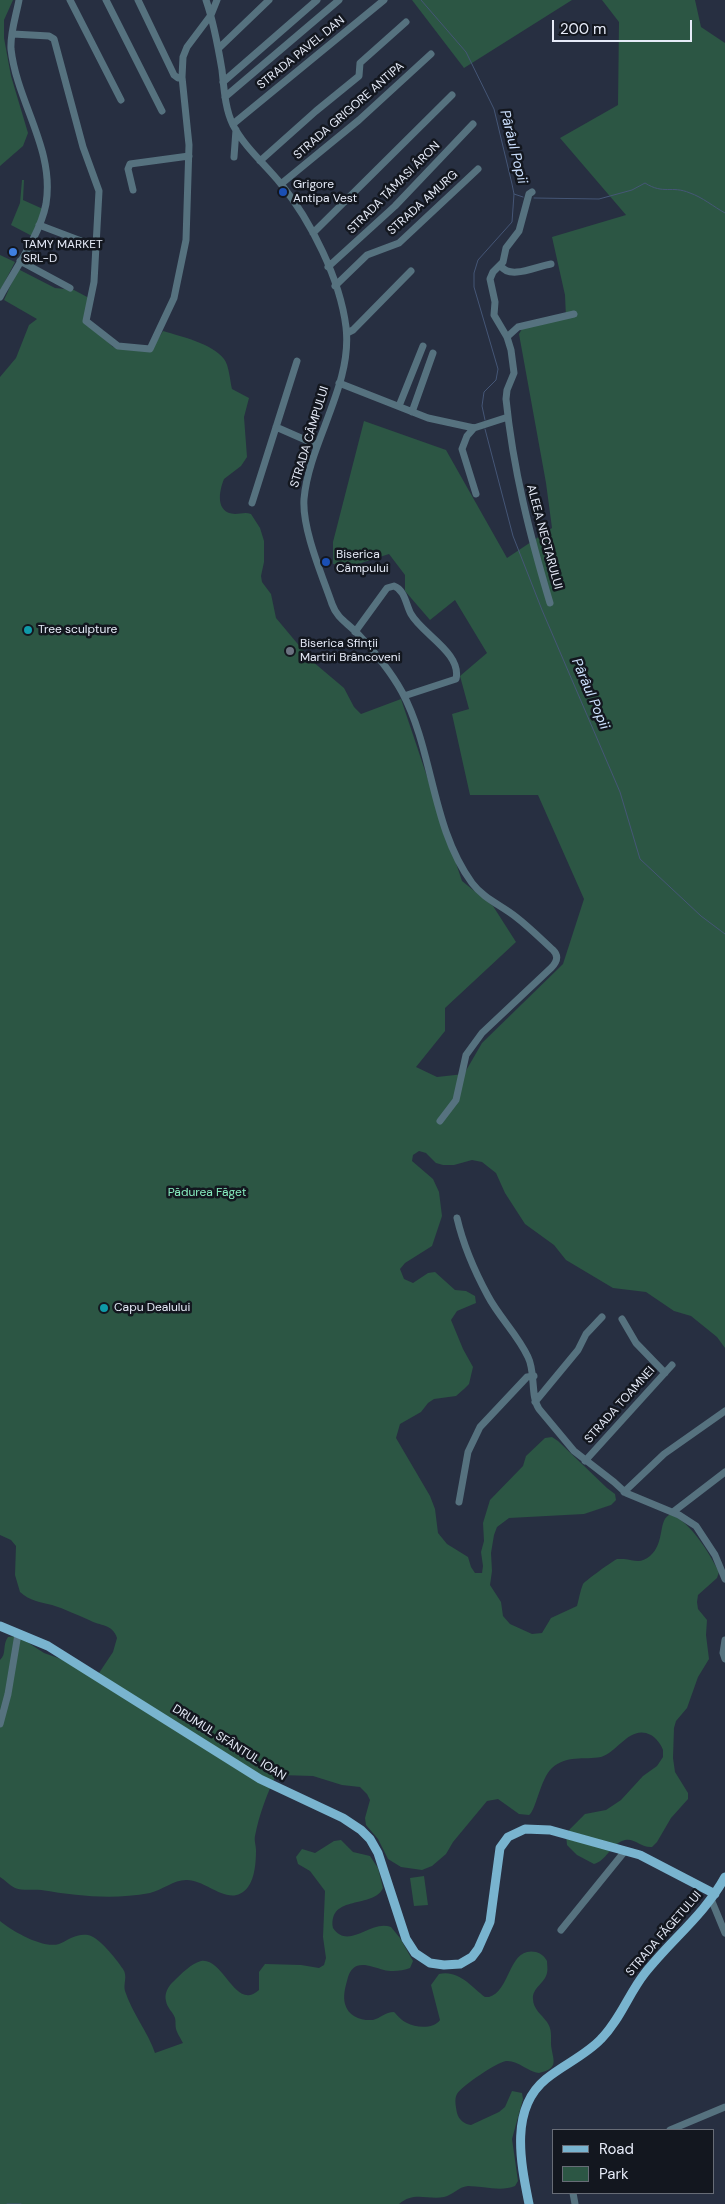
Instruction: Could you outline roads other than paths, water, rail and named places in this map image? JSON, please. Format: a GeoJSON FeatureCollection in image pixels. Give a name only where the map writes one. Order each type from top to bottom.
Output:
{"type":"FeatureCollection","features":[{"type":"Feature","properties":{"kind":"main road","name":"DRUMUL SFÂNTUL IOAN"},"geometry":{"type":"LineString","coordinates":[[0,1626],[48,1646],[260,1779],[347,1820],[361,1830],[370,1839],[378,1853],[406,1940],[415,1953],[430,1963],[444,1965],[460,1964],[472,1957],[480,1946],[490,1922],[499,1851],[505,1840],[514,1833],[525,1829],[541,1828],[625,1851],[657,1862],[713,1896]]}},
{"type":"Feature","properties":{"kind":"main road","name":"STRADA FĂGETULUI"},"geometry":{"type":"LineString","coordinates":[[529,2204],[521,2159],[521,2135],[523,2117],[535,2090],[544,2080],[600,2040],[608,2031],[646,1972],[713,1896],[725,1876]]}},
{"type":"Feature","properties":{"kind":"street"},"geometry":{"type":"LineString","coordinates":[[0,296],[39,225],[46,205],[46,163],[25,102],[13,58],[12,34],[19,0]]}},
{"type":"Feature","properties":{"kind":"street"},"geometry":{"type":"LineString","coordinates":[[70,0],[121,100]]}},
{"type":"Feature","properties":{"kind":"street"},"geometry":{"type":"LineString","coordinates":[[106,0],[162,111]]}},
{"type":"Feature","properties":{"kind":"street"},"geometry":{"type":"LineString","coordinates":[[138,0],[174,75],[178,78],[182,77]]}},
{"type":"Feature","properties":{"kind":"street","name":"STRADA CÂMPULUI"},"geometry":{"type":"LineString","coordinates":[[206,0],[212,15],[219,48],[223,82],[234,127],[260,161],[294,200],[313,233],[342,304],[347,333],[346,352],[339,383],[306,484],[304,499],[305,520],[335,612],[340,620],[355,632],[387,669],[404,696],[420,732],[432,784],[448,837],[463,870],[485,897],[516,916],[557,955],[556,962],[551,968],[482,1033],[472,1047],[466,1056],[456,1100],[440,1121]]}},
{"type":"Feature","properties":{"kind":"street"},"geometry":{"type":"LineString","coordinates":[[12,34],[48,36],[55,42],[83,147],[99,191],[94,282],[86,321],[118,346],[148,349],[152,346],[174,298],[187,220],[189,156],[182,77],[183,57],[187,47],[212,15],[217,0]]}},
{"type":"Feature","properties":{"kind":"street"},"geometry":{"type":"LineString","coordinates":[[219,48],[270,0]]}},
{"type":"Feature","properties":{"kind":"street"},"geometry":{"type":"LineString","coordinates":[[223,82],[317,0]]}},
{"type":"Feature","properties":{"kind":"street"},"geometry":{"type":"LineString","coordinates":[[226,97],[339,0]]}},
{"type":"Feature","properties":{"kind":"street","name":"STRADA PAVEL DAN"},"geometry":{"type":"LineString","coordinates":[[234,127],[384,0]]}},
{"type":"Feature","properties":{"kind":"street"},"geometry":{"type":"LineString","coordinates":[[260,161],[359,76],[360,63],[406,22]]}},
{"type":"Feature","properties":{"kind":"street","name":"STRADA GRIGORE ANTIPA"},"geometry":{"type":"LineString","coordinates":[[281,184],[365,114],[431,54]]}},
{"type":"Feature","properties":{"kind":"street"},"geometry":{"type":"LineString","coordinates":[[313,233],[452,95]]}},
{"type":"Feature","properties":{"kind":"street","name":"STRADA TÁMASI ÁRON"},"geometry":{"type":"LineString","coordinates":[[328,267],[395,206],[473,124]]}},
{"type":"Feature","properties":{"kind":"street"},"geometry":{"type":"LineString","coordinates":[[234,127],[234,157]]}},
{"type":"Feature","properties":{"kind":"street"},"geometry":{"type":"LineString","coordinates":[[133,190],[128,169],[130,164],[189,156]]}},
{"type":"Feature","properties":{"kind":"street","name":"STRADA AMURG"},"geometry":{"type":"LineString","coordinates":[[335,286],[367,255],[399,243],[478,169]]}},
{"type":"Feature","properties":{"kind":"street","name":"ALEEA NECTARULUI"},"geometry":{"type":"LineString","coordinates":[[532,192],[527,199],[522,224],[506,248],[500,266],[493,272],[490,284],[495,302],[494,315],[507,337],[511,350],[514,373],[507,390],[508,417],[518,485],[527,526],[550,603]]}},
{"type":"Feature","properties":{"kind":"street"},"geometry":{"type":"LineString","coordinates":[[39,225],[97,247]]}},
{"type":"Feature","properties":{"kind":"street"},"geometry":{"type":"LineString","coordinates":[[20,261],[70,288]]}},
{"type":"Feature","properties":{"kind":"street"},"geometry":{"type":"LineString","coordinates":[[500,266],[503,270],[512,272],[551,264]]}},
{"type":"Feature","properties":{"kind":"street"},"geometry":{"type":"LineString","coordinates":[[347,333],[353,330],[410,271]]}},
{"type":"Feature","properties":{"kind":"street"},"geometry":{"type":"LineString","coordinates":[[507,337],[518,327],[574,314]]}},
{"type":"Feature","properties":{"kind":"street"},"geometry":{"type":"LineString","coordinates":[[399,406],[423,346]]}},
{"type":"Feature","properties":{"kind":"street"},"geometry":{"type":"LineString","coordinates":[[412,412],[433,353]]}},
{"type":"Feature","properties":{"kind":"street"},"geometry":{"type":"LineString","coordinates":[[252,503],[297,361]]}},
{"type":"Feature","properties":{"kind":"street"},"geometry":{"type":"LineString","coordinates":[[339,383],[412,412],[433,419],[474,428],[508,417]]}},
{"type":"Feature","properties":{"kind":"street"},"geometry":{"type":"LineString","coordinates":[[276,428],[317,446]]}},
{"type":"Feature","properties":{"kind":"street"},"geometry":{"type":"LineString","coordinates":[[474,428],[467,436],[462,449],[476,494]]}},
{"type":"Feature","properties":{"kind":"street"},"geometry":{"type":"LineString","coordinates":[[355,632],[387,588],[394,586],[400,590],[415,620],[446,650],[455,669],[456,679],[404,696]]}},
{"type":"Feature","properties":{"kind":"street"},"geometry":{"type":"LineString","coordinates":[[457,1218],[469,1254],[488,1297],[527,1355],[534,1376],[535,1402],[557,1432],[585,1461],[624,1492],[673,1512],[696,1526],[723,1569],[725,1579]]}},
{"type":"Feature","properties":{"kind":"street"},"geometry":{"type":"LineString","coordinates":[[535,1402],[578,1350],[586,1334],[602,1317]]}},
{"type":"Feature","properties":{"kind":"street"},"geometry":{"type":"LineString","coordinates":[[622,1319],[636,1343],[664,1373]]}},
{"type":"Feature","properties":{"kind":"street","name":"STRADA TOAMNEI"},"geometry":{"type":"LineString","coordinates":[[585,1461],[672,1365]]}},
{"type":"Feature","properties":{"kind":"street"},"geometry":{"type":"LineString","coordinates":[[459,1502],[468,1452],[480,1427],[527,1377],[534,1376]]}},
{"type":"Feature","properties":{"kind":"street"},"geometry":{"type":"LineString","coordinates":[[624,1492],[664,1454],[725,1411]]}},
{"type":"Feature","properties":{"kind":"street"},"geometry":{"type":"LineString","coordinates":[[673,1512],[725,1472]]}},
{"type":"Feature","properties":{"kind":"street"},"geometry":{"type":"LineString","coordinates":[[0,1724],[8,1694],[18,1634]]}},
{"type":"Feature","properties":{"kind":"street"},"geometry":{"type":"LineString","coordinates":[[725,1640],[722,1653],[725,1659]]}},
{"type":"Feature","properties":{"kind":"street"},"geometry":{"type":"LineString","coordinates":[[561,1930],[625,1851]]}},
{"type":"Feature","properties":{"kind":"street"},"geometry":{"type":"LineString","coordinates":[[713,1896],[725,1932]]}},
{"type":"Feature","properties":{"kind":"street"},"geometry":{"type":"LineString","coordinates":[[672,2129],[725,2106]]}},
{"type":"Feature","properties":{"kind":"waterway","name":"Pârâul Popii"},"geometry":{"type":"LineString","coordinates":[[421,0],[466,52],[494,109],[514,194],[512,222],[478,260],[474,273],[474,287],[498,369],[496,380],[484,392],[482,406],[485,420]]}},
{"type":"Feature","properties":{"kind":"waterway"},"geometry":{"type":"LineString","coordinates":[[534,198],[599,199],[632,190],[645,183],[652,187],[690,193],[725,213]]}},
{"type":"Feature","properties":{"kind":"waterway"},"geometry":{"type":"LineString","coordinates":[[514,194],[523,197]]}},
{"type":"Feature","properties":{"kind":"waterway","name":"Pârâul Popii"},"geometry":{"type":"LineString","coordinates":[[485,429],[513,536],[542,610],[620,792],[640,859],[701,916],[725,934]]}},
{"type":"Feature","properties":{"kind":"waterway"},"geometry":{"type":"LineString","coordinates":[[7,2204],[21,2204]]}},
{"type":"Feature","properties":{"kind":"place","name":"Grigore Antipa Vest"},"geometry":{"type":"Point","coordinates":[283,192]}},
{"type":"Feature","properties":{"kind":"place","name":"TAMY MARKET SRL-D"},"geometry":{"type":"Point","coordinates":[13,252]}},
{"type":"Feature","properties":{"kind":"place","name":"Biserica Câmpului"},"geometry":{"type":"Point","coordinates":[326,562]}},
{"type":"Feature","properties":{"kind":"place","name":"Tree sculpture"},"geometry":{"type":"Point","coordinates":[28,630]}},
{"type":"Feature","properties":{"kind":"place","name":"Biserica Sfinții Martiri Brâncoveni"},"geometry":{"type":"Point","coordinates":[290,651]}},
{"type":"Feature","properties":{"kind":"place","name":"Capu Dealului"},"geometry":{"type":"Point","coordinates":[104,1308]}},
{"type":"Feature","properties":{"kind":"park label","name":"Pădurea Făget"},"geometry":{"type":"Point","coordinates":[207,1193]}}]}
